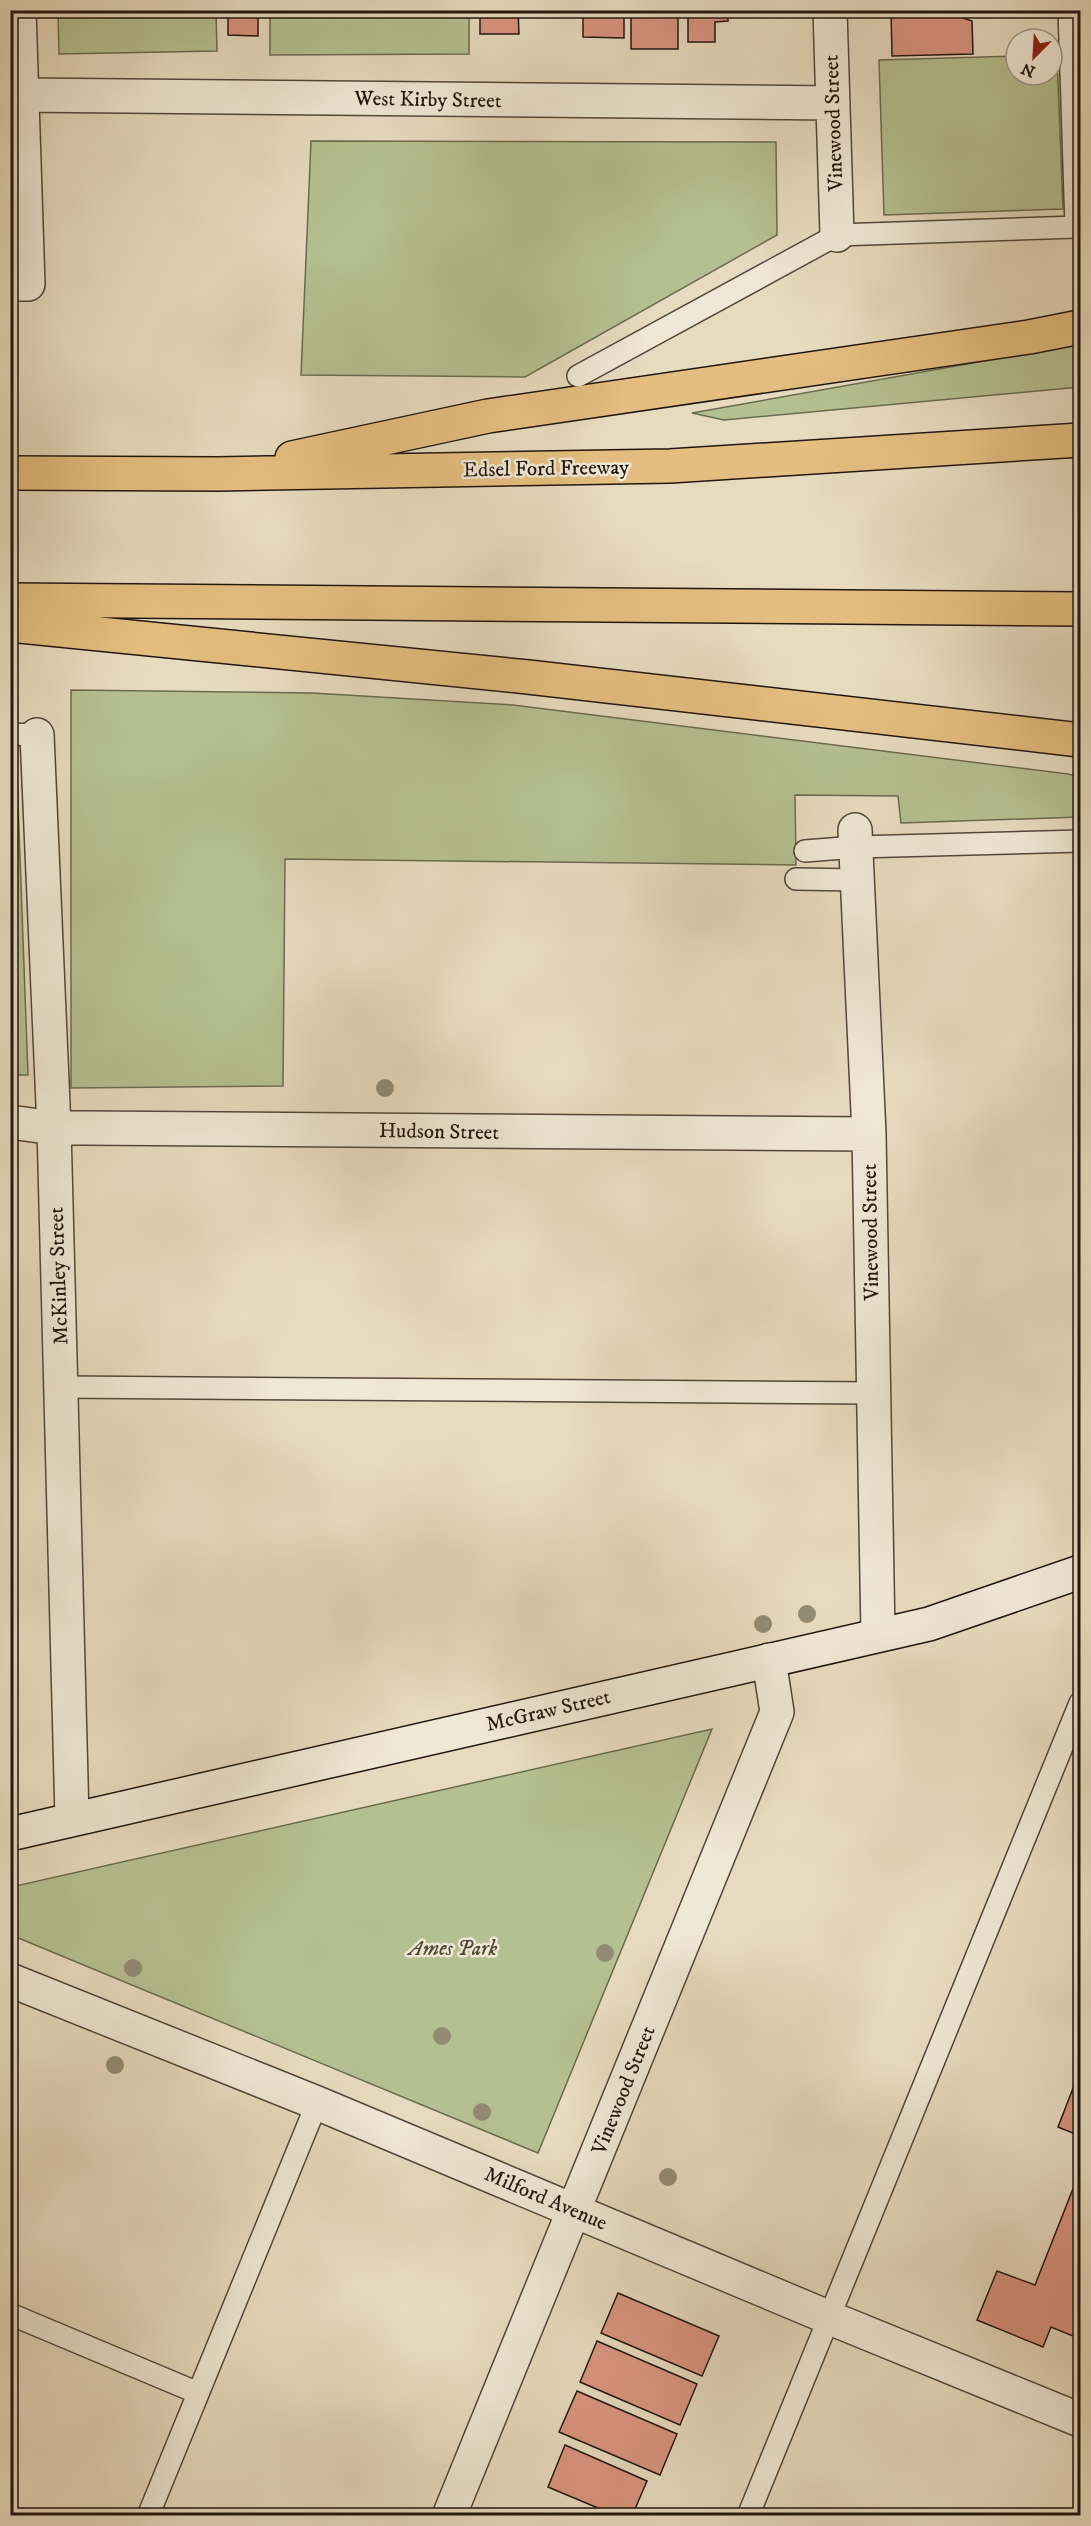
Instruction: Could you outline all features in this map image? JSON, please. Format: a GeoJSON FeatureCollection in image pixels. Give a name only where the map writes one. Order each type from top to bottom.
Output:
{"type":"FeatureCollection","features":[{"type":"Feature","properties":{"kind":"highway"},"geometry":{"type":"LineString","coordinates":[[217,474],[488,416],[1029,338],[1080,327]]}},
{"type":"Feature","properties":{"kind":"highway","name":"Edsel Ford Freeway"},"geometry":{"type":"LineString","coordinates":[[10,473],[217,474],[670,466],[1080,440]]}},
{"type":"Feature","properties":{"kind":"highway"},"geometry":{"type":"LineString","coordinates":[[10,600],[1080,609]]}},
{"type":"Feature","properties":{"kind":"highway"},"geometry":{"type":"LineString","coordinates":[[10,625],[528,677],[1080,740]]}},
{"type":"Feature","properties":{"kind":"street"},"geometry":{"type":"LineString","coordinates":[[19,10],[22,95],[19,284]]}},
{"type":"Feature","properties":{"kind":"street","name":"Vinewood Street"},"geometry":{"type":"LineString","coordinates":[[830,10],[837,235]]}},
{"type":"Feature","properties":{"kind":"street","name":"West Kirby Street"},"geometry":{"type":"LineString","coordinates":[[22,95],[833,102]]}},
{"type":"Feature","properties":{"kind":"street","name":"McKinley Street"},"geometry":{"type":"LineString","coordinates":[[24,734],[54,1128],[72,1818]]}},
{"type":"Feature","properties":{"kind":"street","name":"Vinewood Street"},"geometry":{"type":"LineString","coordinates":[[856,838],[868,1134],[878,1635]]}},
{"type":"Feature","properties":{"kind":"street","name":"Hudson Street"},"geometry":{"type":"LineString","coordinates":[[10,1122],[54,1128],[868,1134]]}},
{"type":"Feature","properties":{"kind":"street","name":"McGraw Street"},"geometry":{"type":"LineString","coordinates":[[10,1834],[929,1624],[1080,1572]]}},
{"type":"Feature","properties":{"kind":"street","name":"Vinewood Street"},"geometry":{"type":"LineString","coordinates":[[449,2516],[777,1712],[769,1660]]}},
{"type":"Feature","properties":{"kind":"street","name":"Milford Avenue"},"geometry":{"type":"LineString","coordinates":[[10,1980],[317,2103],[1080,2420]]}},
{"type":"Feature","properties":{"kind":"lane"},"geometry":{"type":"LineString","coordinates":[[578,376],[837,235],[1076,227],[1069,10]]}},
{"type":"Feature","properties":{"kind":"lane"},"geometry":{"type":"LineString","coordinates":[[805,850],[856,838],[1080,841]]}},
{"type":"Feature","properties":{"kind":"lane"},"geometry":{"type":"LineString","coordinates":[[796,879],[858,880]]}},
{"type":"Feature","properties":{"kind":"lane"},"geometry":{"type":"LineString","coordinates":[[60,1388],[873,1393]]}},
{"type":"Feature","properties":{"kind":"lane"},"geometry":{"type":"LineString","coordinates":[[748,2516],[1080,1703]]}},
{"type":"Feature","properties":{"kind":"lane"},"geometry":{"type":"LineString","coordinates":[[148,2516],[317,2103]]}},
{"type":"Feature","properties":{"kind":"lane"},"geometry":{"type":"LineString","coordinates":[[10,2314],[198,2393]]}},
{"type":"Feature","properties":{"kind":"green space"},"geometry":{"type":"Polygon","coordinates":[[[58,11],[216,11],[217,51],[59,54],[58,11]]]}},
{"type":"Feature","properties":{"kind":"green space"},"geometry":{"type":"Polygon","coordinates":[[[270,11],[469,11],[469,54],[270,55],[270,11]]]}},
{"type":"Feature","properties":{"kind":"green space"},"geometry":{"type":"Polygon","coordinates":[[[1004,56],[1004,87],[1058,87],[1063,209],[884,215],[879,60],[1004,56]]]}},
{"type":"Feature","properties":{"kind":"green space"},"geometry":{"type":"Polygon","coordinates":[[[311,141],[776,142],[777,235],[525,377],[301,375],[311,141]]]}},
{"type":"Feature","properties":{"kind":"green space"},"geometry":{"type":"Polygon","coordinates":[[[1080,344],[1080,387],[724,420],[692,413],[1080,344]]]}},
{"type":"Feature","properties":{"kind":"green space"},"geometry":{"type":"Polygon","coordinates":[[[71,690],[312,693],[513,705],[1068,774],[1080,777],[1080,817],[901,823],[898,796],[795,795],[796,865],[285,859],[283,1086],[71,1088],[71,690]]]}},
{"type":"Feature","properties":{"kind":"green space"},"geometry":{"type":"Polygon","coordinates":[[[11,749],[16,749],[28,1075],[11,1075],[11,749]]]}},
{"type":"Feature","properties":{"kind":"green space","name":"Ames Park"},"geometry":{"type":"Polygon","coordinates":[[[712,1729],[538,2153],[11,1935],[11,1887],[712,1729]]]}},
{"type":"Feature","properties":{"kind":"building"},"geometry":{"type":"Polygon","coordinates":[[[223,10],[262,10],[262,15],[258,15],[258,36],[228,35],[228,12],[223,10]]]}},
{"type":"Feature","properties":{"kind":"building"},"geometry":{"type":"Polygon","coordinates":[[[480,10],[518,10],[519,34],[480,34],[480,10]]]}},
{"type":"Feature","properties":{"kind":"building"},"geometry":{"type":"Polygon","coordinates":[[[583,10],[624,10],[624,38],[583,37],[583,10]]]}},
{"type":"Feature","properties":{"kind":"building"},"geometry":{"type":"Polygon","coordinates":[[[631,10],[678,10],[678,49],[631,49],[631,10]]]}},
{"type":"Feature","properties":{"kind":"building"},"geometry":{"type":"Polygon","coordinates":[[[688,10],[728,10],[728,21],[715,22],[715,42],[688,42],[688,10]]]}},
{"type":"Feature","properties":{"kind":"building"},"geometry":{"type":"Polygon","coordinates":[[[891,10],[963,10],[963,18],[972,21],[973,54],[892,56],[891,10]]]}},
{"type":"Feature","properties":{"kind":"building"},"geometry":{"type":"Polygon","coordinates":[[[1077,2078],[1080,2079],[1080,2136],[1058,2127],[1077,2078]]]}},
{"type":"Feature","properties":{"kind":"building"},"geometry":{"type":"Polygon","coordinates":[[[1080,2171],[1080,2339],[1051,2327],[1043,2347],[977,2320],[997,2271],[1035,2285],[1080,2171]]]}},
{"type":"Feature","properties":{"kind":"building"},"geometry":{"type":"Polygon","coordinates":[[[618,2293],[719,2336],[702,2376],[601,2333],[618,2293]]]}},
{"type":"Feature","properties":{"kind":"building"},"geometry":{"type":"Polygon","coordinates":[[[597,2341],[697,2384],[680,2425],[580,2382],[597,2341]]]}},
{"type":"Feature","properties":{"kind":"building"},"geometry":{"type":"Polygon","coordinates":[[[577,2391],[677,2434],[660,2475],[559,2432],[577,2391]]]}},
{"type":"Feature","properties":{"kind":"building"},"geometry":{"type":"Polygon","coordinates":[[[565,2445],[647,2481],[632,2516],[617,2516],[548,2487],[565,2445]]]}}]}
